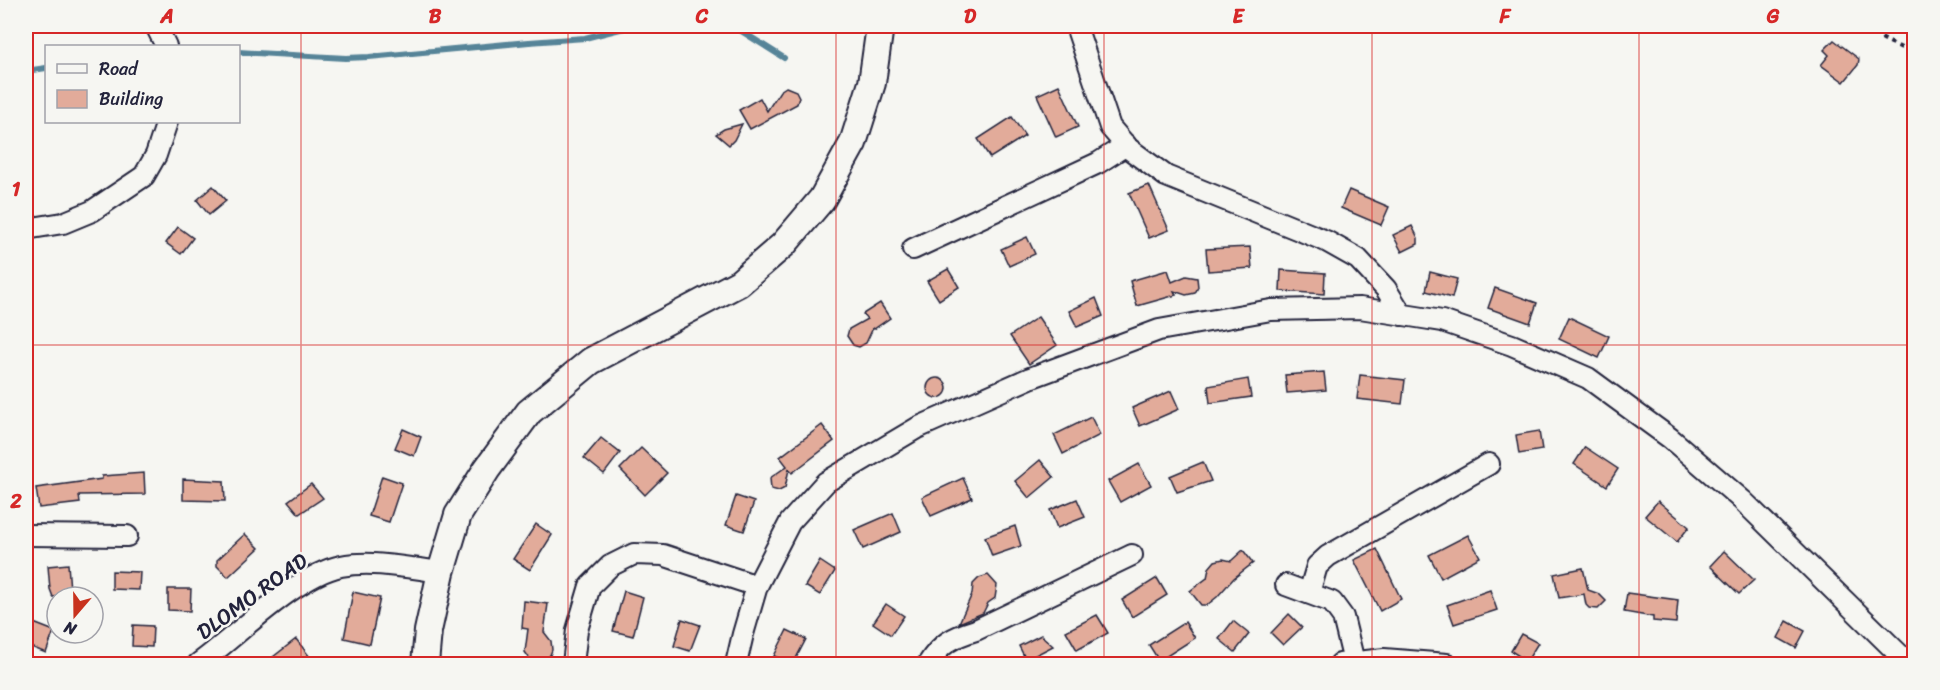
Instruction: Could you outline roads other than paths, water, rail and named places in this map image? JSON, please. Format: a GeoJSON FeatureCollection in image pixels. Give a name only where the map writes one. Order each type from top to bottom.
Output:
{"type":"FeatureCollection","features":[{"type":"Feature","properties":{"kind":"street"},"geometry":{"type":"LineString","coordinates":[[156,26],[166,45]]}},
{"type":"Feature","properties":{"kind":"street"},"geometry":{"type":"LineString","coordinates":[[426,664],[428,631],[441,573],[458,515],[487,469],[529,412],[591,361],[739,283],[783,245],[822,200],[853,143],[872,83],[880,26]]}},
{"type":"Feature","properties":{"kind":"street"},"geometry":{"type":"LineString","coordinates":[[1076,26],[1110,127],[1126,145],[1166,176],[1326,241],[1358,259],[1386,289],[1402,315]]}},
{"type":"Feature","properties":{"kind":"street"},"geometry":{"type":"LineString","coordinates":[[26,229],[63,223],[92,211],[144,176],[156,154],[167,123]]}},
{"type":"Feature","properties":{"kind":"street"},"geometry":{"type":"LineString","coordinates":[[913,249],[1098,163],[1126,145]]}},
{"type":"Feature","properties":{"kind":"street"},"geometry":{"type":"LineString","coordinates":[[736,664],[757,586],[790,522],[826,482],[917,428],[1030,378],[1159,330],[1271,310],[1360,308],[1442,321],[1512,345],[1588,378],[1670,438],[1742,500],[1910,664]]}},
{"type":"Feature","properties":{"kind":"street"},"geometry":{"type":"LineString","coordinates":[[1309,593],[1317,566],[1328,556],[1489,464]]}},
{"type":"Feature","properties":{"kind":"street"},"geometry":{"type":"LineString","coordinates":[[26,535],[128,536]]}},
{"type":"Feature","properties":{"kind":"street"},"geometry":{"type":"LineString","coordinates":[[573,664],[577,630],[590,586],[610,566],[634,554],[663,555],[757,586]]}},
{"type":"Feature","properties":{"kind":"street"},"geometry":{"type":"LineString","coordinates":[[928,664],[936,651],[955,636],[976,630],[1131,555]]}},
{"type":"Feature","properties":{"kind":"street","name":"DLOMO ROAD"},"geometry":{"type":"LineString","coordinates":[[198,664],[267,609],[311,578],[340,566],[392,566],[441,573]]}},
{"type":"Feature","properties":{"kind":"street"},"geometry":{"type":"LineString","coordinates":[[1286,585],[1332,602],[1343,617],[1347,664],[1384,658],[1447,664]]}},
{"type":"Feature","properties":{"kind":"waterway"},"geometry":{"type":"LineString","coordinates":[[240,52],[346,58],[369,57],[585,38],[632,26]]}},
{"type":"Feature","properties":{"kind":"waterway"},"geometry":{"type":"LineString","coordinates":[[728,26],[738,29],[784,58]]}},
{"type":"Feature","properties":{"kind":"waterway"},"geometry":{"type":"LineString","coordinates":[[26,71],[45,68]]}}]}
